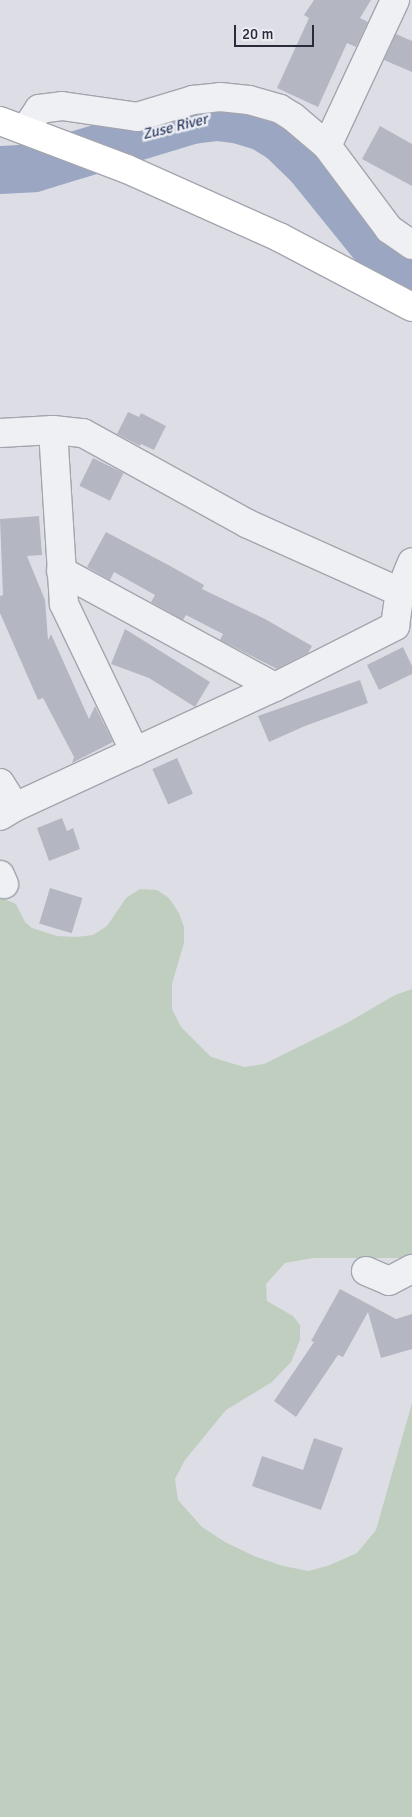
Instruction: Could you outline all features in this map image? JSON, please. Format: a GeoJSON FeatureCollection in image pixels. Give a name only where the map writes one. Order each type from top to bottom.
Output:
{"type":"FeatureCollection","features":[{"type":"Feature","properties":{"kind":"street"},"geometry":{"type":"LineString","coordinates":[[326,146],[395,0]]}},
{"type":"Feature","properties":{"kind":"street"},"geometry":{"type":"LineString","coordinates":[[412,245],[389,228],[326,146],[293,117],[280,109],[250,100],[220,97],[193,100],[137,117],[62,106],[39,110],[24,130],[127,169],[279,237],[412,308]]}},
{"type":"Feature","properties":{"kind":"street"},"geometry":{"type":"LineString","coordinates":[[54,430],[64,604],[135,752]]}},
{"type":"Feature","properties":{"kind":"street"},"geometry":{"type":"LineString","coordinates":[[0,433],[54,430],[83,433],[248,524],[400,592]]}},
{"type":"Feature","properties":{"kind":"street"},"geometry":{"type":"LineString","coordinates":[[0,783],[8,812],[275,688],[395,626],[400,592],[412,562]]}},
{"type":"Feature","properties":{"kind":"street"},"geometry":{"type":"LineString","coordinates":[[61,571],[275,688]]}},
{"type":"Feature","properties":{"kind":"street"},"geometry":{"type":"LineString","coordinates":[[366,1271],[389,1281],[412,1269]]}},
{"type":"Feature","properties":{"kind":"green space"},"geometry":{"type":"Polygon","coordinates":[[[140,889],[157,890],[169,898],[179,913],[184,927],[184,943],[172,984],[172,1009],[181,1027],[211,1057],[244,1067],[264,1064],[347,1023],[395,995],[412,989],[412,1255],[401,1258],[313,1258],[285,1263],[266,1284],[267,1301],[293,1316],[300,1325],[300,1340],[291,1362],[272,1382],[226,1410],[185,1460],[175,1479],[178,1500],[202,1527],[225,1542],[254,1556],[283,1566],[309,1571],[330,1565],[357,1553],[376,1530],[412,1403],[412,1817],[0,1817],[0,897],[16,904],[25,922],[32,928],[57,936],[76,937],[93,935],[107,926],[126,898],[140,889]]]}},
{"type":"Feature","properties":{"kind":"building"},"geometry":{"type":"Polygon","coordinates":[[[314,0],[371,0],[360,18],[368,22],[356,47],[347,43],[318,107],[277,88],[309,18],[304,15],[314,0]]]}},
{"type":"Feature","properties":{"kind":"building"},"geometry":{"type":"Polygon","coordinates":[[[396,34],[412,41],[412,72],[384,60],[396,34]]]}},
{"type":"Feature","properties":{"kind":"building"},"geometry":{"type":"Polygon","coordinates":[[[380,126],[412,144],[412,186],[362,159],[380,126]]]}},
{"type":"Feature","properties":{"kind":"building"},"geometry":{"type":"Polygon","coordinates":[[[128,412],[139,417],[141,413],[166,426],[154,450],[141,444],[140,446],[117,434],[128,412]]]}},
{"type":"Feature","properties":{"kind":"building"},"geometry":{"type":"Polygon","coordinates":[[[93,458],[124,473],[110,501],[79,486],[93,458]]]}},
{"type":"Feature","properties":{"kind":"building"},"geometry":{"type":"Polygon","coordinates":[[[39,516],[42,555],[27,556],[45,600],[48,640],[51,634],[89,719],[95,706],[113,742],[72,763],[74,757],[43,698],[38,700],[0,613],[0,596],[3,595],[0,519],[39,516]]]}},
{"type":"Feature","properties":{"kind":"building"},"geometry":{"type":"Polygon","coordinates":[[[106,532],[204,585],[202,589],[265,619],[312,646],[308,653],[277,669],[220,640],[223,634],[186,615],[183,620],[151,602],[155,595],[114,572],[110,580],[87,567],[106,532]]]}},
{"type":"Feature","properties":{"kind":"building"},"geometry":{"type":"Polygon","coordinates":[[[125,629],[210,682],[195,707],[149,678],[111,664],[125,629]]]}},
{"type":"Feature","properties":{"kind":"building"},"geometry":{"type":"Polygon","coordinates":[[[403,647],[412,666],[412,674],[379,690],[367,665],[403,647]]]}},
{"type":"Feature","properties":{"kind":"building"},"geometry":{"type":"Polygon","coordinates":[[[360,680],[368,703],[305,726],[269,742],[258,716],[360,680]]]}},
{"type":"Feature","properties":{"kind":"building"},"geometry":{"type":"Polygon","coordinates":[[[177,758],[193,794],[168,805],[152,769],[177,758]]]}},
{"type":"Feature","properties":{"kind":"building"},"geometry":{"type":"Polygon","coordinates":[[[62,818],[67,831],[73,828],[80,849],[49,861],[37,828],[62,818]]]}},
{"type":"Feature","properties":{"kind":"building"},"geometry":{"type":"Polygon","coordinates":[[[50,888],[83,898],[72,933],[39,923],[50,888]]]}},
{"type":"Feature","properties":{"kind":"building"},"geometry":{"type":"Polygon","coordinates":[[[340,1289],[396,1319],[412,1314],[412,1349],[381,1358],[368,1312],[343,1357],[338,1355],[296,1417],[274,1401],[314,1342],[311,1341],[340,1289]]]}},
{"type":"Feature","properties":{"kind":"building"},"geometry":{"type":"Polygon","coordinates":[[[314,1438],[343,1448],[321,1510],[252,1486],[262,1456],[303,1470],[314,1438]]]}},
{"type":"Feature","properties":{"kind":"waterway","name":"Zuse River"},"geometry":{"type":"LineString","coordinates":[[0,170],[34,168],[192,120],[217,117],[240,120],[263,127],[282,139],[308,164],[384,258],[412,271]]}}]}
